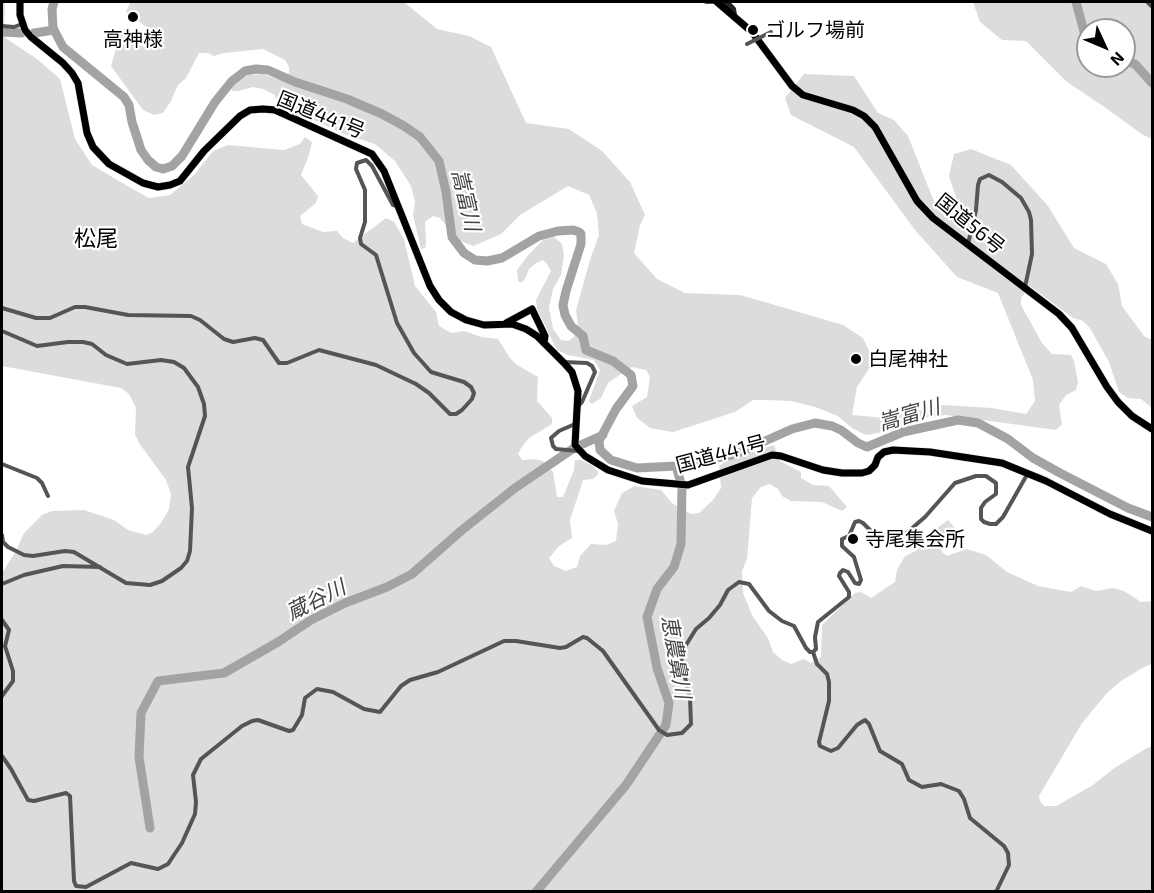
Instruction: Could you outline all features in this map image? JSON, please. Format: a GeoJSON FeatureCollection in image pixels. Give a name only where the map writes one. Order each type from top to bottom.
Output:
{"type":"FeatureCollection","features":[{"type":"Feature","properties":{"kind":"highway"},"geometry":{"type":"LineString","coordinates":[[20,2],[22,24]]}},
{"type":"Feature","properties":{"kind":"highway","name":"国道56号"},"geometry":{"type":"LineString","coordinates":[[720,2],[752,32],[797,90],[813,99],[853,110],[875,127],[917,201],[933,218],[1059,314],[1072,328],[1118,402],[1132,416],[1152,429]]}},
{"type":"Feature","properties":{"kind":"highway","name":"国道441号"},"geometry":{"type":"LineString","coordinates":[[22,24],[31,37],[72,73],[81,95],[87,133],[99,156],[143,183],[158,187],[180,181],[204,151],[240,116],[250,110],[275,110],[372,154],[384,171],[430,286],[439,300],[451,312],[466,320],[484,325],[506,324],[526,329],[564,363],[572,372],[578,391],[575,445],[579,451],[608,470],[642,481],[688,485],[772,456],[781,456],[824,470],[862,473],[869,471],[884,452],[893,450],[930,452],[1002,463],[1028,473],[1110,514],[1152,531]]}},
{"type":"Feature","properties":{"kind":"highway","name":"国道441号"},"geometry":{"type":"LineString","coordinates":[[506,324],[532,309],[545,336],[544,343]]}},
{"type":"Feature","properties":{"kind":"street"},"geometry":{"type":"LineString","coordinates":[[706,2],[720,2]]}},
{"type":"Feature","properties":{"kind":"street"},"geometry":{"type":"LineString","coordinates":[[1149,2],[1152,6]]}},
{"type":"Feature","properties":{"kind":"street"},"geometry":{"type":"LineString","coordinates":[[2,27],[22,24]]}},
{"type":"Feature","properties":{"kind":"street"},"geometry":{"type":"LineString","coordinates":[[747,44],[771,32]]}},
{"type":"Feature","properties":{"kind":"street"},"geometry":{"type":"LineString","coordinates":[[2,308],[36,318],[50,318],[75,307],[128,315],[191,316],[232,342],[255,338],[263,340],[268,344],[279,363],[286,363],[319,350],[376,365],[416,384],[429,393],[450,414],[456,414],[472,399],[474,393],[471,387],[464,382],[431,372],[414,353],[396,323],[376,255],[361,244],[360,238],[366,222],[365,190],[356,169],[357,163],[366,160],[372,166],[393,205],[397,206]]}},
{"type":"Feature","properties":{"kind":"street"},"geometry":{"type":"LineString","coordinates":[[967,245],[976,210],[978,185],[980,179],[989,175],[1002,182],[1021,198],[1029,212],[1032,254],[1025,288]]}},
{"type":"Feature","properties":{"kind":"street"},"geometry":{"type":"LineString","coordinates":[[2,331],[38,346],[75,342],[92,344],[106,355],[126,364],[161,360],[174,362],[184,368],[198,387],[204,404],[204,416],[188,467],[192,531],[190,551],[187,561],[173,575],[150,585],[126,583],[74,552],[24,555],[8,547],[3,542],[2,535]]}},
{"type":"Feature","properties":{"kind":"street"},"geometry":{"type":"LineString","coordinates":[[564,363],[587,363],[595,372],[578,406]]}},
{"type":"Feature","properties":{"kind":"street"},"geometry":{"type":"LineString","coordinates":[[575,424],[559,431],[551,438],[556,449],[579,451]]}},
{"type":"Feature","properties":{"kind":"street"},"geometry":{"type":"LineString","coordinates":[[2,464],[37,478],[47,490],[48,496]]}},
{"type":"Feature","properties":{"kind":"street"},"geometry":{"type":"LineString","coordinates":[[813,652],[816,650],[815,637],[818,622],[849,597],[849,592],[839,576],[840,573],[843,570],[848,572],[855,583],[860,584],[861,580],[854,557],[842,546],[842,539],[849,536],[855,522],[863,523],[871,531],[880,535],[903,536],[925,517],[955,483],[976,476],[986,476],[996,483],[997,489],[996,494],[981,508],[981,519],[990,524],[996,524],[1004,517],[1028,473]]}},
{"type":"Feature","properties":{"kind":"street"},"geometry":{"type":"LineString","coordinates":[[2,584],[24,575],[63,566],[101,567]]}},
{"type":"Feature","properties":{"kind":"street"},"geometry":{"type":"LineString","coordinates":[[2,756],[28,800],[34,801],[66,793],[70,796],[74,881],[76,886],[86,887],[131,863],[158,869],[168,864],[182,843],[195,814],[193,774],[201,759],[242,726],[252,721],[258,720],[289,731],[293,730],[299,724],[305,698],[317,688],[333,692],[364,709],[380,712],[401,686],[410,680],[446,669],[504,641],[516,640],[560,648],[583,637],[603,651],[659,730],[667,735],[682,733],[692,724],[690,698],[681,661],[686,645],[696,629],[709,618],[728,590],[739,582],[749,584],[769,610],[782,621],[794,626],[806,648],[813,652],[817,664],[827,674],[829,701],[820,746],[831,751],[838,748],[857,725],[865,720],[869,724],[880,751],[902,764],[909,780],[922,787],[941,784],[959,791],[970,818],[1004,846],[1008,853],[1008,870],[996,891]]}},
{"type":"Feature","properties":{"kind":"street"},"geometry":{"type":"LineString","coordinates":[[2,620],[9,630],[5,646],[13,671],[13,681],[2,696]]}},
{"type":"Feature","properties":{"kind":"shaded area"},"geometry":{"type":"Polygon","coordinates":[[[2,2],[5,2],[4,37],[37,59],[60,79],[75,139],[92,165],[129,187],[149,198],[170,195],[194,175],[213,151],[228,145],[284,150],[300,144],[305,137],[312,142],[301,175],[318,196],[316,203],[300,216],[302,224],[323,232],[337,231],[343,238],[353,243],[386,218],[394,222],[404,239],[415,286],[436,312],[439,326],[451,333],[464,331],[498,339],[517,365],[538,377],[537,401],[552,418],[552,424],[529,438],[518,454],[522,460],[543,461],[553,472],[557,497],[563,497],[574,470],[575,460],[581,460],[593,466],[599,473],[593,479],[583,480],[570,520],[572,538],[559,546],[549,558],[554,566],[566,571],[577,567],[580,556],[591,544],[606,545],[616,541],[618,524],[614,511],[622,493],[635,486],[661,490],[672,503],[691,514],[699,513],[713,500],[721,488],[719,466],[729,459],[774,445],[780,461],[801,472],[801,478],[813,485],[829,486],[847,507],[842,511],[822,502],[791,501],[770,484],[761,487],[752,498],[747,559],[742,571],[743,593],[753,617],[768,638],[773,652],[791,664],[804,659],[811,663],[821,657],[822,625],[855,593],[861,592],[871,598],[895,582],[897,570],[905,556],[917,550],[936,529],[948,520],[955,528],[941,545],[942,552],[947,556],[967,549],[986,555],[1007,572],[1038,586],[1071,592],[1081,586],[1096,591],[1113,588],[1124,591],[1141,602],[1152,601],[1152,664],[1121,681],[1108,692],[1082,723],[1039,796],[1044,806],[1056,806],[1093,785],[1113,769],[1152,746],[1152,891],[2,892],[2,573],[24,533],[42,515],[52,511],[84,510],[114,520],[128,530],[146,535],[153,532],[161,523],[169,509],[171,494],[166,480],[135,434],[136,408],[129,394],[121,388],[2,366],[2,2]]]}},
{"type":"Feature","properties":{"kind":"shaded area"},"geometry":{"type":"Polygon","coordinates":[[[404,2],[437,29],[469,36],[491,47],[526,123],[569,129],[602,151],[630,182],[645,215],[640,225],[634,253],[657,279],[685,293],[740,295],[768,303],[843,325],[863,338],[874,361],[857,387],[852,415],[886,418],[943,405],[992,408],[1026,414],[1035,401],[1033,380],[998,293],[957,277],[915,230],[854,147],[791,115],[785,98],[804,74],[854,76],[878,113],[894,120],[908,136],[933,199],[945,213],[956,197],[949,176],[954,154],[971,149],[1011,165],[1048,206],[1074,248],[1106,264],[1118,284],[1122,306],[1144,336],[1152,340],[1152,408],[1141,399],[1128,398],[1119,392],[1109,362],[1090,328],[1083,321],[1073,318],[1030,286],[1021,298],[1021,305],[1042,343],[1052,354],[1071,355],[1078,382],[1076,390],[1066,395],[1059,405],[1062,424],[1056,430],[946,415],[917,419],[891,431],[866,435],[852,428],[838,416],[815,407],[791,401],[767,400],[753,400],[735,412],[673,432],[650,428],[637,418],[632,406],[647,397],[650,377],[646,370],[632,367],[608,383],[601,398],[592,404],[589,401],[600,370],[594,360],[568,355],[557,350],[537,309],[536,300],[551,271],[547,264],[543,260],[536,263],[529,269],[521,283],[518,281],[517,270],[543,240],[554,237],[562,244],[564,255],[561,275],[553,289],[549,307],[553,329],[561,340],[568,341],[574,337],[578,325],[576,310],[599,235],[597,213],[589,195],[568,186],[520,215],[501,234],[473,246],[458,240],[440,218],[433,216],[425,222],[426,243],[425,248],[421,249],[413,215],[415,202],[411,186],[395,161],[375,144],[342,133],[294,111],[278,102],[275,95],[263,89],[253,87],[232,91],[237,82],[248,75],[263,74],[280,80],[289,73],[285,60],[263,49],[214,56],[199,53],[163,113],[154,115],[143,110],[111,66],[121,30],[130,29],[135,34],[138,44],[148,49],[155,48],[160,41],[157,31],[145,26],[126,12],[130,3],[404,2]]]}},
{"type":"Feature","properties":{"kind":"shaded area"},"geometry":{"type":"Polygon","coordinates":[[[973,2],[1152,2],[1152,139],[1067,82],[1026,41],[1002,40],[980,22],[973,2]]]}},
{"type":"Feature","properties":{"kind":"waterway","name":"嵩富川"},"geometry":{"type":"LineString","coordinates":[[54,2],[53,28],[63,47],[124,97],[129,105],[141,150],[156,167],[163,169],[172,166],[182,156],[215,102],[232,81],[245,71],[268,70],[382,114],[420,137],[439,161],[452,237],[464,253],[475,260],[487,261],[502,258],[539,236],[558,231],[579,232],[581,244],[566,291],[563,305],[565,315],[571,326],[583,336],[586,350],[613,361],[631,375],[633,386],[616,409],[599,441],[600,450],[611,460],[637,468],[676,466],[736,454],[792,429],[815,423],[841,430],[867,447],[903,432],[958,420],[978,423],[1008,439],[1033,458],[1060,473],[1128,508],[1152,517]]}},
{"type":"Feature","properties":{"kind":"waterway"},"geometry":{"type":"LineString","coordinates":[[1076,2],[1080,18]]}},
{"type":"Feature","properties":{"kind":"waterway"},"geometry":{"type":"LineString","coordinates":[[34,33],[54,30]]}},
{"type":"Feature","properties":{"kind":"waterway"},"geometry":{"type":"LineString","coordinates":[[2,32],[22,33]]}},
{"type":"Feature","properties":{"kind":"waterway"},"geometry":{"type":"LineString","coordinates":[[1136,65],[1152,83]]}},
{"type":"Feature","properties":{"kind":"waterway","name":"蔵谷川"},"geometry":{"type":"LineString","coordinates":[[150,828],[139,757],[141,713],[158,681],[224,673],[311,620],[412,574],[515,488],[574,448],[603,435]]}},
{"type":"Feature","properties":{"kind":"waterway","name":"恵農鼻川"},"geometry":{"type":"LineString","coordinates":[[536,892],[626,785],[666,725],[669,703],[657,668],[647,617],[657,589],[674,567],[681,544],[682,487],[676,466]]}},
{"type":"Feature","properties":{"kind":"place","name":"高神様"},"geometry":{"type":"Point","coordinates":[133,17]}},
{"type":"Feature","properties":{"kind":"place","name":"ゴルフ場前"},"geometry":{"type":"Point","coordinates":[753,30]}},
{"type":"Feature","properties":{"kind":"place","name":"白尾神社"},"geometry":{"type":"Point","coordinates":[856,359]}},
{"type":"Feature","properties":{"kind":"place","name":"寺尾集会所"},"geometry":{"type":"Point","coordinates":[853,539]}},
{"type":"Feature","properties":{"kind":"district","name":"松尾"},"geometry":{"type":"Point","coordinates":[96,239]}}]}
